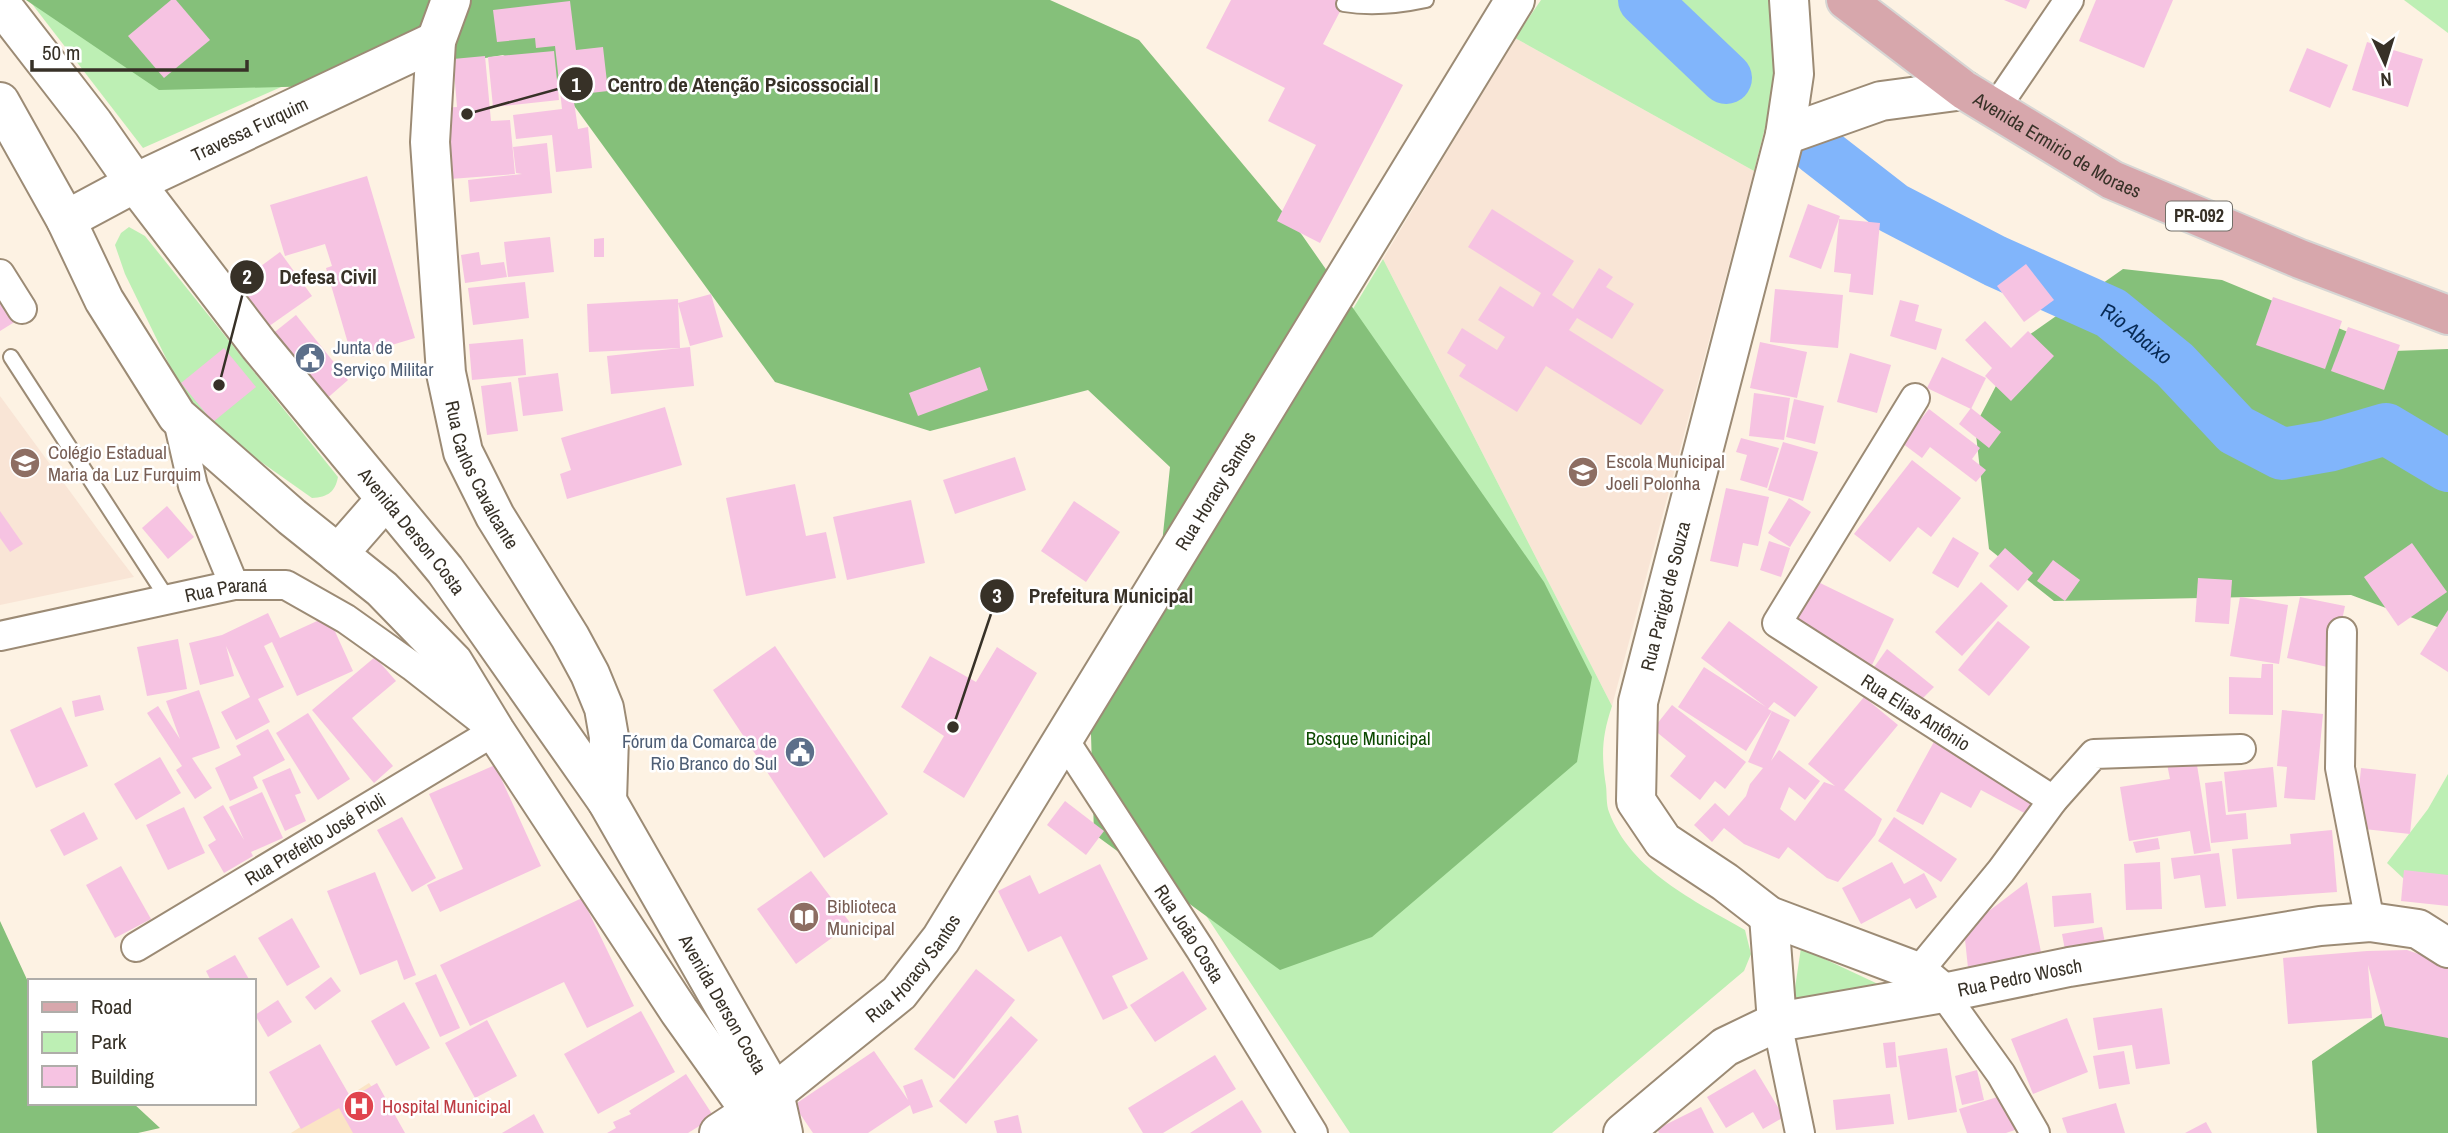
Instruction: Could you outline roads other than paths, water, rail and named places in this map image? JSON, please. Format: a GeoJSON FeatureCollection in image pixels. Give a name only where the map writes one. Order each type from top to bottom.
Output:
{"type":"FeatureCollection","features":[{"type":"Feature","properties":{"kind":"main road","name":"Avenida Ermirio de Moraes"},"geometry":{"type":"LineString","coordinates":[[1846,0],[1980,99],[2112,180],[2300,259],[2448,315]]}},
{"type":"Feature","properties":{"kind":"street","name":"Rua Carlos Cavalcante"},"geometry":{"type":"LineString","coordinates":[[451,0],[436,41],[430,142],[446,373],[463,452],[495,516],[570,637],[604,708],[609,737],[607,801]]}},
{"type":"Feature","properties":{"kind":"street","name":"Rua Horacy Santos"},"geometry":{"type":"LineString","coordinates":[[719,1133],[766,1113],[900,993],[941,939],[1515,0]]}},
{"type":"Feature","properties":{"kind":"street","name":"Rua Parigot de Souza"},"geometry":{"type":"LineString","coordinates":[[1789,0],[1794,75],[1784,135],[1638,702],[1636,801],[1663,841],[1769,916],[1931,982]]}},
{"type":"Feature","properties":{"kind":"street"},"geometry":{"type":"LineString","coordinates":[[1784,135],[1881,101],[1980,99],[2069,0]]}},
{"type":"Feature","properties":{"kind":"street","name":"Avenida Derson Costa"},"geometry":{"type":"LineString","coordinates":[[0,3],[259,345],[445,570],[607,801],[766,1113]]}},
{"type":"Feature","properties":{"kind":"street","name":"Travessa Furquim"},"geometry":{"type":"LineString","coordinates":[[66,220],[135,183],[436,41]]}},
{"type":"Feature","properties":{"kind":"street","name":"Avenida Derson Costa"},"geometry":{"type":"LineString","coordinates":[[0,102],[66,220],[104,300],[177,416],[292,517],[382,589],[453,662],[679,1011],[766,1113]]}},
{"type":"Feature","properties":{"kind":"street"},"geometry":{"type":"LineString","coordinates":[[0,274],[22,309]]}},
{"type":"Feature","properties":{"kind":"street","name":"Rua Elias Antônio"},"geometry":{"type":"LineString","coordinates":[[1915,398],[1777,623],[2053,800]]}},
{"type":"Feature","properties":{"kind":"street"},"geometry":{"type":"LineString","coordinates":[[177,416],[193,486],[234,585]]}},
{"type":"Feature","properties":{"kind":"street"},"geometry":{"type":"LineString","coordinates":[[338,554],[386,499]]}},
{"type":"Feature","properties":{"kind":"street","name":"Rua Paraná"},"geometry":{"type":"LineString","coordinates":[[0,636],[234,585],[286,585],[345,619],[495,730]]}},
{"type":"Feature","properties":{"kind":"street"},"geometry":{"type":"LineString","coordinates":[[2342,632],[2340,768],[2370,922]]}},
{"type":"Feature","properties":{"kind":"street","name":"Rua Prefeito José Pioli"},"geometry":{"type":"LineString","coordinates":[[136,947],[495,730]]}},
{"type":"Feature","properties":{"kind":"street","name":"Rua João Costa"},"geometry":{"type":"LineString","coordinates":[[1063,738],[1200,949],[1313,1133]]}},
{"type":"Feature","properties":{"kind":"street"},"geometry":{"type":"LineString","coordinates":[[2035,1133],[2001,1074],[1931,982],[2001,871],[2053,800],[2094,754],[2241,748]]}},
{"type":"Feature","properties":{"kind":"street"},"geometry":{"type":"LineString","coordinates":[[1769,916],[1777,1022],[1800,1133]]}},
{"type":"Feature","properties":{"kind":"street","name":"Rua Pedro Wosch"},"geometry":{"type":"LineString","coordinates":[[1623,1133],[1725,1047],[1777,1022],[1931,982],[2069,967],[2320,926],[2370,922],[2418,929],[2448,948]]}},
{"type":"Feature","properties":{"kind":"street"},"geometry":{"type":"LineString","coordinates":[[766,1113],[783,1133]]}},
{"type":"Feature","properties":{"kind":"lane"},"geometry":{"type":"LineString","coordinates":[[1344,4],[1365,8],[1426,0]]}},
{"type":"Feature","properties":{"kind":"lane"},"geometry":{"type":"LineString","coordinates":[[11,356],[167,598]]}},
{"type":"Feature","properties":{"kind":"waterway","name":"Rio Abaixo"},"geometry":{"type":"LineString","coordinates":[[1644,0],[1726,78]]}},
{"type":"Feature","properties":{"kind":"waterway","name":"Rio Abaixo"},"geometry":{"type":"LineString","coordinates":[[1817,149],[1893,208],[1995,261],[2111,313],[2175,365],[2236,430],[2282,454],[2328,446],[2386,429],[2448,466]]}},
{"type":"Feature","properties":{"kind":"place","name":"Centro de Atenção Psicossocial I"},"geometry":{"type":"Point","coordinates":[467,114]}},
{"type":"Feature","properties":{"kind":"place","name":"Junta de Serviço Militar"},"geometry":{"type":"Point","coordinates":[310,358]}},
{"type":"Feature","properties":{"kind":"place","name":"Defesa Civil"},"geometry":{"type":"Point","coordinates":[219,385]}},
{"type":"Feature","properties":{"kind":"place","name":"Colégio Estadual Maria da Luz Furquim"},"geometry":{"type":"Point","coordinates":[25,463]}},
{"type":"Feature","properties":{"kind":"place","name":"Escola Municipal Joeli Polonha"},"geometry":{"type":"Point","coordinates":[1583,472]}},
{"type":"Feature","properties":{"kind":"place","name":"Prefeitura Municipal"},"geometry":{"type":"Point","coordinates":[953,727]}},
{"type":"Feature","properties":{"kind":"place","name":"Fórum da Comarca de Rio Branco do Sul"},"geometry":{"type":"Point","coordinates":[800,752]}},
{"type":"Feature","properties":{"kind":"place","name":"Biblioteca Municipal"},"geometry":{"type":"Point","coordinates":[804,917]}},
{"type":"Feature","properties":{"kind":"place","name":"Hospital Municipal"},"geometry":{"type":"Point","coordinates":[359,1106]}},
{"type":"Feature","properties":{"kind":"park label","name":"Bosque Municipal"},"geometry":{"type":"Point","coordinates":[1368,738]}}]}
